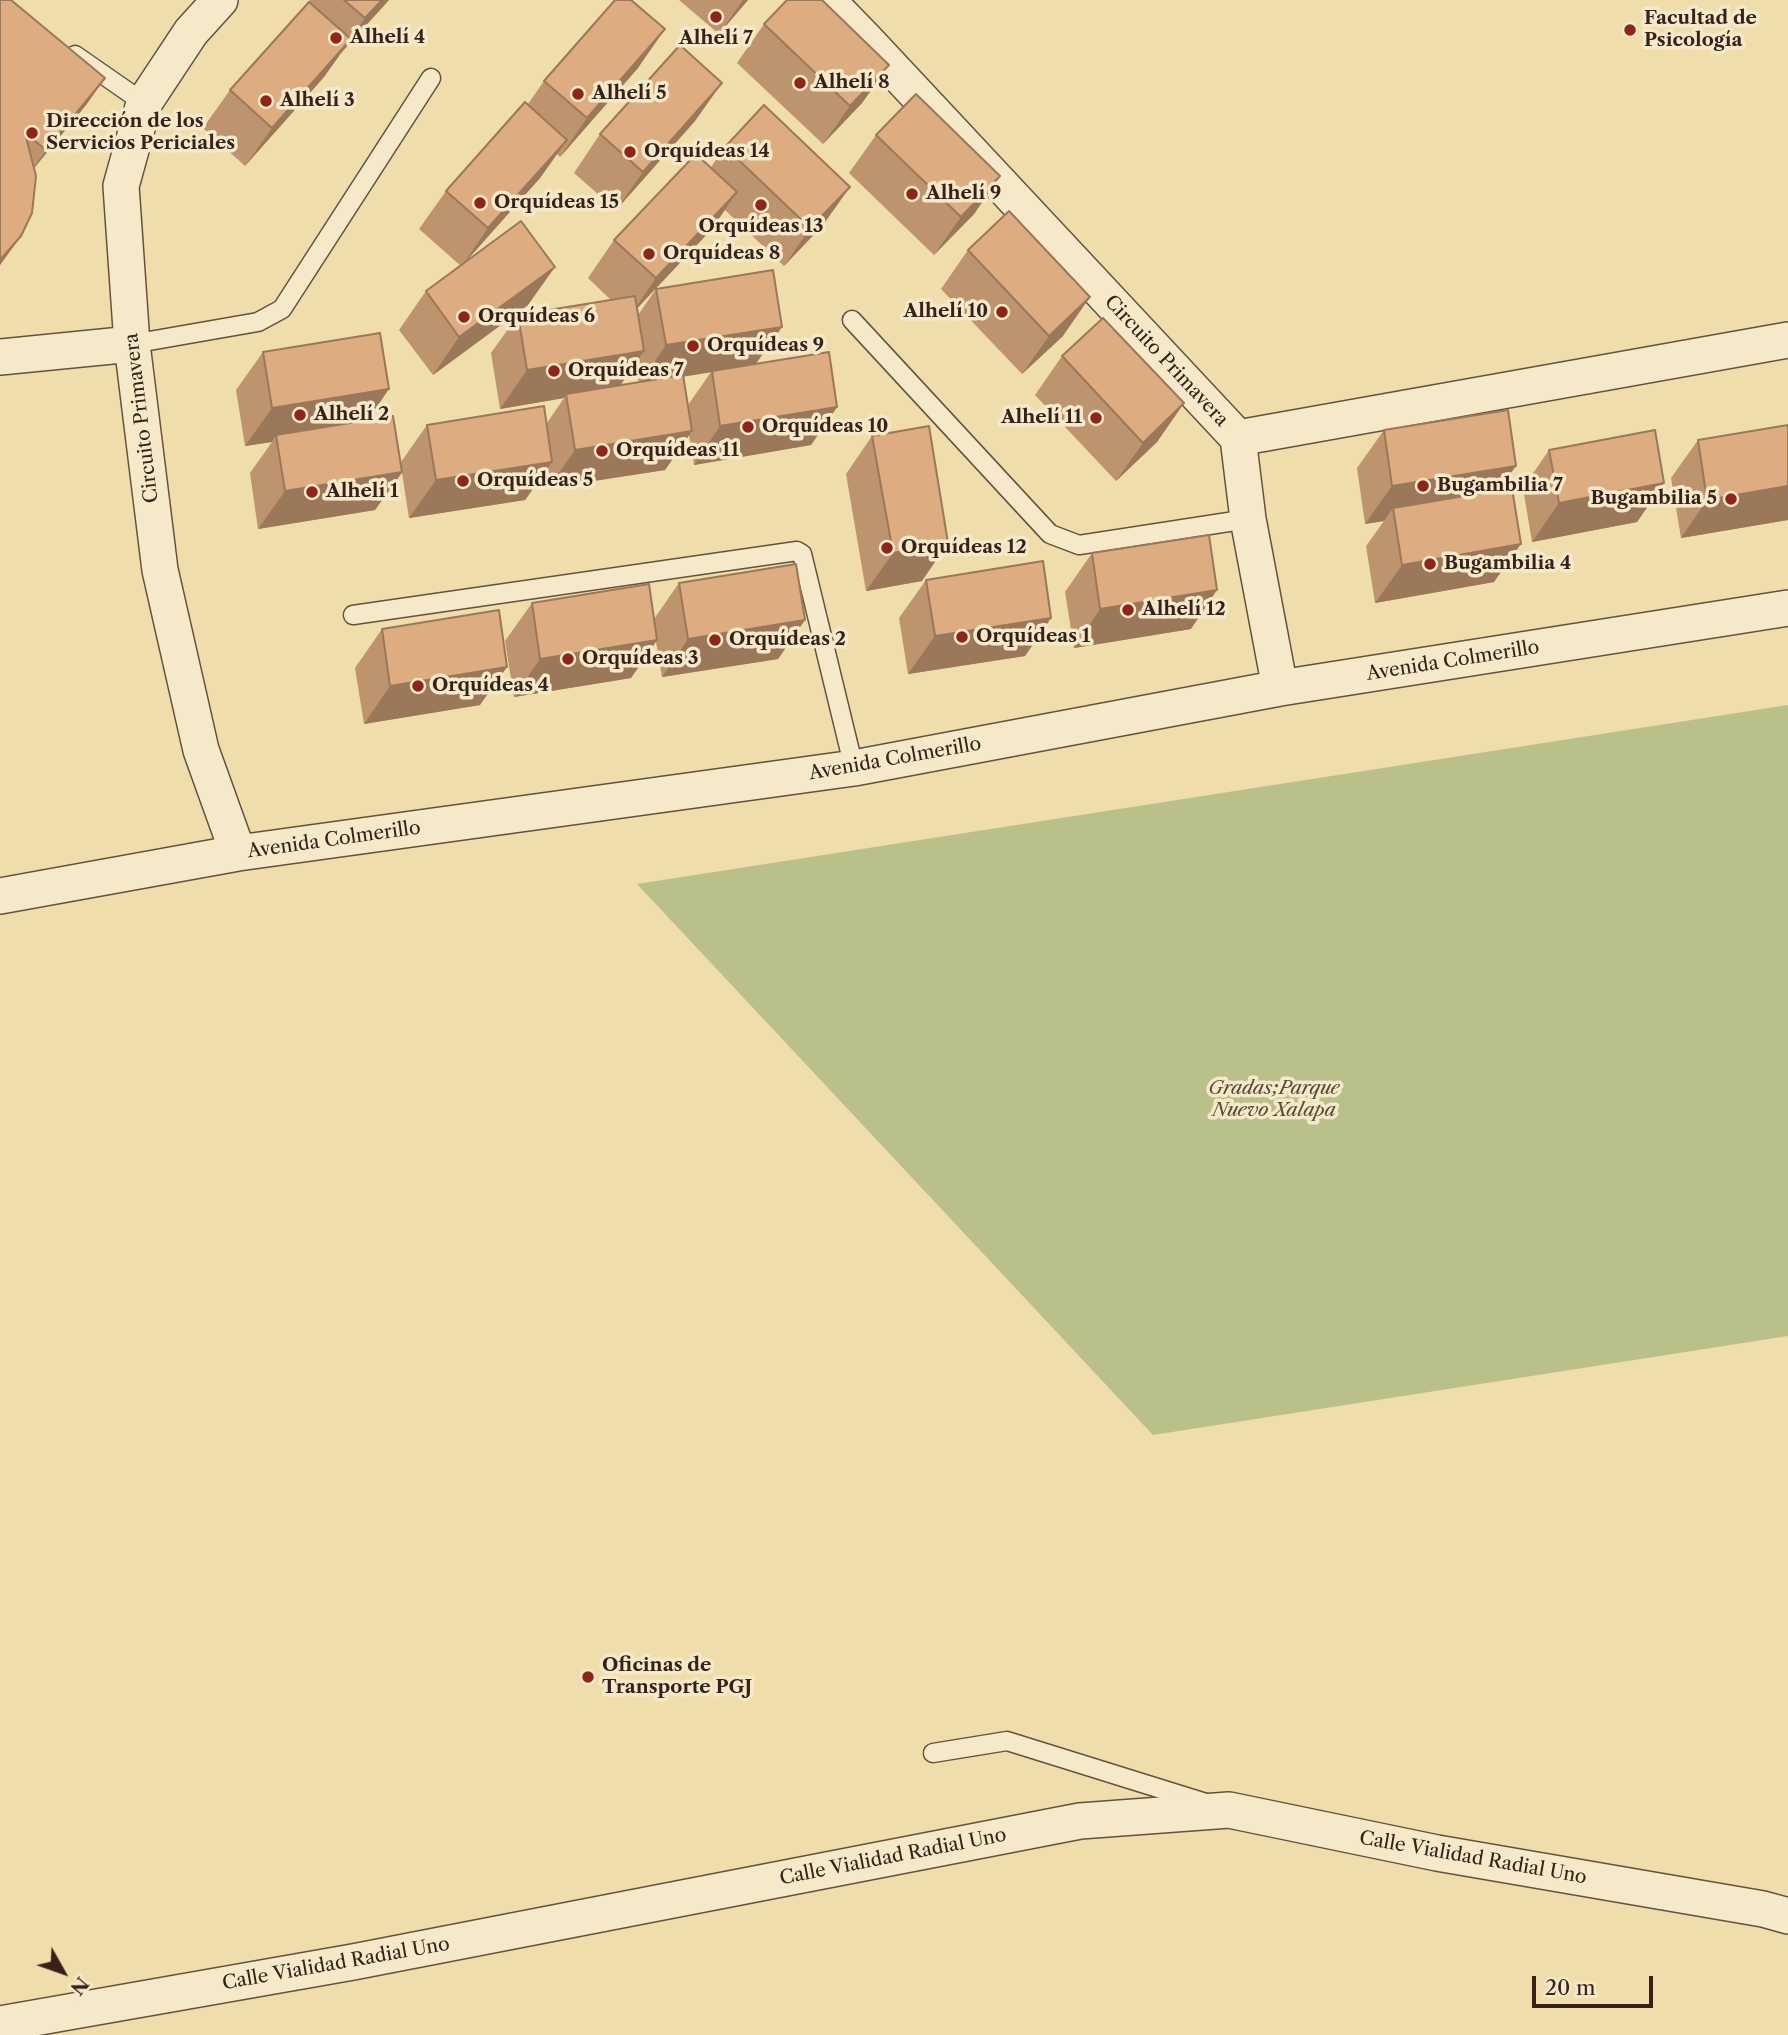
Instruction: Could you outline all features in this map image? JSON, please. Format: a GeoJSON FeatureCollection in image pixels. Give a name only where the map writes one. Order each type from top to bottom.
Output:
{"type":"FeatureCollection","features":[{"type":"Feature","properties":{"kind":"street","name":"Circuito Primavera"},"geometry":{"type":"LineString","coordinates":[[220,0],[191,32],[144,103],[121,186],[132,344],[160,570],[201,750],[238,853]]}},
{"type":"Feature","properties":{"kind":"street","name":"Circuito Primavera"},"geometry":{"type":"LineString","coordinates":[[827,0],[1238,438],[1788,340]]}},
{"type":"Feature","properties":{"kind":"street"},"geometry":{"type":"LineString","coordinates":[[0,357],[132,344]]}},
{"type":"Feature","properties":{"kind":"street"},"geometry":{"type":"LineString","coordinates":[[1238,438],[1248,519],[1280,688]]}},
{"type":"Feature","properties":{"kind":"street","name":"Avenida Colmerillo"},"geometry":{"type":"LineString","coordinates":[[0,895],[238,853],[855,768],[1280,688],[1788,608]]}},
{"type":"Feature","properties":{"kind":"street","name":"Calle Vialidad Radial Uno"},"geometry":{"type":"LineString","coordinates":[[0,2024],[353,1962],[1080,1821],[1229,1810],[1437,1853],[1763,1909],[1788,1916]]}},
{"type":"Feature","properties":{"kind":"lane"},"geometry":{"type":"LineString","coordinates":[[57,43],[144,103]]}},
{"type":"Feature","properties":{"kind":"lane"},"geometry":{"type":"LineString","coordinates":[[132,344],[258,322],[282,309],[431,78]]}},
{"type":"Feature","properties":{"kind":"lane"},"geometry":{"type":"LineString","coordinates":[[852,320],[1050,534],[1079,545],[1248,519]]}},
{"type":"Feature","properties":{"kind":"lane"},"geometry":{"type":"LineString","coordinates":[[353,615],[797,551],[802,554],[855,768]]}},
{"type":"Feature","properties":{"kind":"lane"},"geometry":{"type":"LineString","coordinates":[[933,1753],[1007,1741],[1229,1810]]}},
{"type":"Feature","properties":{"kind":"green space","name":"Gradas;Parque Nuevo Xalapa"},"geometry":{"type":"Polygon","coordinates":[[[1788,705],[1788,1336],[1153,1435],[637,884],[1788,705]]]}},
{"type":"Feature","properties":{"kind":"building"},"geometry":{"type":"Polygon","coordinates":[[[0,0],[11,0],[105,78],[46,150],[25,133],[36,176],[32,213],[21,236],[0,260],[0,0]]]}},
{"type":"Feature","properties":{"kind":"building"},"geometry":{"type":"Polygon","coordinates":[[[344,0],[382,0],[365,18],[344,0]]]}},
{"type":"Feature","properties":{"kind":"building"},"geometry":{"type":"Polygon","coordinates":[[[615,0],[631,0],[665,29],[587,118],[544,81],[615,0]]]}},
{"type":"Feature","properties":{"kind":"building"},"geometry":{"type":"Polygon","coordinates":[[[787,0],[822,0],[889,65],[850,106],[764,24],[787,0]]]}},
{"type":"Feature","properties":{"kind":"building"},"geometry":{"type":"Polygon","coordinates":[[[309,2],[351,39],[272,128],[230,90],[309,2]]]}},
{"type":"Feature","properties":{"kind":"building"},"geometry":{"type":"Polygon","coordinates":[[[680,45],[722,83],[643,172],[600,134],[680,45]]]}},
{"type":"Feature","properties":{"kind":"building"},"geometry":{"type":"Polygon","coordinates":[[[916,94],[1000,176],[961,217],[876,135],[916,94]]]}},
{"type":"Feature","properties":{"kind":"building"},"geometry":{"type":"Polygon","coordinates":[[[525,102],[567,140],[488,228],[446,191],[525,102]]]}},
{"type":"Feature","properties":{"kind":"building"},"geometry":{"type":"Polygon","coordinates":[[[764,105],[850,187],[810,228],[725,147],[764,105]]]}},
{"type":"Feature","properties":{"kind":"building"},"geometry":{"type":"Polygon","coordinates":[[[696,154],[737,192],[656,278],[614,240],[696,154]]]}},
{"type":"Feature","properties":{"kind":"building"},"geometry":{"type":"Polygon","coordinates":[[[1009,211],[1090,297],[1049,336],[968,250],[1009,211]]]}},
{"type":"Feature","properties":{"kind":"building"},"geometry":{"type":"Polygon","coordinates":[[[521,221],[555,267],[459,337],[426,291],[521,221]]]}},
{"type":"Feature","properties":{"kind":"building"},"geometry":{"type":"Polygon","coordinates":[[[773,270],[782,327],[666,345],[656,289],[773,270]]]}},
{"type":"Feature","properties":{"kind":"building"},"geometry":{"type":"Polygon","coordinates":[[[635,296],[644,351],[527,370],[518,315],[635,296]]]}},
{"type":"Feature","properties":{"kind":"building"},"geometry":{"type":"Polygon","coordinates":[[[1103,318],[1184,403],[1143,443],[1062,356],[1103,318]]]}},
{"type":"Feature","properties":{"kind":"building"},"geometry":{"type":"Polygon","coordinates":[[[380,333],[389,389],[272,408],[263,352],[380,333]]]}},
{"type":"Feature","properties":{"kind":"building"},"geometry":{"type":"Polygon","coordinates":[[[829,352],[837,407],[720,426],[712,371],[829,352]]]}},
{"type":"Feature","properties":{"kind":"building"},"geometry":{"type":"Polygon","coordinates":[[[683,375],[692,431],[575,450],[566,394],[683,375]]]}},
{"type":"Feature","properties":{"kind":"building"},"geometry":{"type":"Polygon","coordinates":[[[544,406],[552,462],[436,480],[427,425],[544,406]]]}},
{"type":"Feature","properties":{"kind":"building"},"geometry":{"type":"Polygon","coordinates":[[[1508,410],[1516,466],[1392,486],[1384,430],[1508,410]]]}},
{"type":"Feature","properties":{"kind":"building"},"geometry":{"type":"Polygon","coordinates":[[[393,416],[402,472],[285,491],[276,435],[393,416]]]}},
{"type":"Feature","properties":{"kind":"building"},"geometry":{"type":"Polygon","coordinates":[[[1788,425],[1788,486],[1707,500],[1698,440],[1788,425]]]}},
{"type":"Feature","properties":{"kind":"building"},"geometry":{"type":"Polygon","coordinates":[[[929,426],[948,543],[893,553],[872,436],[929,426]]]}},
{"type":"Feature","properties":{"kind":"building"},"geometry":{"type":"Polygon","coordinates":[[[1655,430],[1664,483],[1559,503],[1549,450],[1655,430]]]}},
{"type":"Feature","properties":{"kind":"building"},"geometry":{"type":"Polygon","coordinates":[[[1512,488],[1521,544],[1402,565],[1393,508],[1512,488]]]}},
{"type":"Feature","properties":{"kind":"building"},"geometry":{"type":"Polygon","coordinates":[[[1209,535],[1217,590],[1100,609],[1092,553],[1209,535]]]}},
{"type":"Feature","properties":{"kind":"building"},"geometry":{"type":"Polygon","coordinates":[[[1043,561],[1051,618],[935,636],[926,580],[1043,561]]]}},
{"type":"Feature","properties":{"kind":"building"},"geometry":{"type":"Polygon","coordinates":[[[796,564],[805,620],[688,639],[679,583],[796,564]]]}},
{"type":"Feature","properties":{"kind":"building"},"geometry":{"type":"Polygon","coordinates":[[[649,584],[657,640],[540,659],[532,603],[649,584]]]}},
{"type":"Feature","properties":{"kind":"building"},"geometry":{"type":"Polygon","coordinates":[[[499,610],[507,667],[390,686],[382,629],[499,610]]]}},
{"type":"Feature","properties":{"kind":"place","name":"Alhelí 7"},"geometry":{"type":"Point","coordinates":[716,17]}},
{"type":"Feature","properties":{"kind":"place","name":"Facultad de Psicología"},"geometry":{"type":"Point","coordinates":[1630,30]}},
{"type":"Feature","properties":{"kind":"place","name":"Alhelí 4"},"geometry":{"type":"Point","coordinates":[336,38]}},
{"type":"Feature","properties":{"kind":"place","name":"Alhelí 8"},"geometry":{"type":"Point","coordinates":[800,83]}},
{"type":"Feature","properties":{"kind":"place","name":"Alhelí 5"},"geometry":{"type":"Point","coordinates":[578,94]}},
{"type":"Feature","properties":{"kind":"place","name":"Alhelí 3"},"geometry":{"type":"Point","coordinates":[266,101]}},
{"type":"Feature","properties":{"kind":"place","name":"Dirección de los Servicios Periciales"},"geometry":{"type":"Point","coordinates":[32,133]}},
{"type":"Feature","properties":{"kind":"place","name":"Orquídeas 14"},"geometry":{"type":"Point","coordinates":[630,152]}},
{"type":"Feature","properties":{"kind":"place","name":"Alhelí 9"},"geometry":{"type":"Point","coordinates":[912,194]}},
{"type":"Feature","properties":{"kind":"place","name":"Orquídeas 15"},"geometry":{"type":"Point","coordinates":[480,203]}},
{"type":"Feature","properties":{"kind":"place","name":"Orquídeas 13"},"geometry":{"type":"Point","coordinates":[761,205]}},
{"type":"Feature","properties":{"kind":"place","name":"Orquídeas 8"},"geometry":{"type":"Point","coordinates":[649,254]}},
{"type":"Feature","properties":{"kind":"place","name":"Alhelí 10"},"geometry":{"type":"Point","coordinates":[1002,312]}},
{"type":"Feature","properties":{"kind":"place","name":"Orquídeas 6"},"geometry":{"type":"Point","coordinates":[464,317]}},
{"type":"Feature","properties":{"kind":"place","name":"Orquídeas 9"},"geometry":{"type":"Point","coordinates":[693,346]}},
{"type":"Feature","properties":{"kind":"place","name":"Orquídeas 7"},"geometry":{"type":"Point","coordinates":[554,371]}},
{"type":"Feature","properties":{"kind":"place","name":"Alhelí 2"},"geometry":{"type":"Point","coordinates":[300,415]}},
{"type":"Feature","properties":{"kind":"place","name":"Alhelí 11"},"geometry":{"type":"Point","coordinates":[1096,418]}},
{"type":"Feature","properties":{"kind":"place","name":"Orquídeas 10"},"geometry":{"type":"Point","coordinates":[748,427]}},
{"type":"Feature","properties":{"kind":"place","name":"Orquídeas 11"},"geometry":{"type":"Point","coordinates":[602,451]}},
{"type":"Feature","properties":{"kind":"place","name":"Orquídeas 5"},"geometry":{"type":"Point","coordinates":[463,481]}},
{"type":"Feature","properties":{"kind":"place","name":"Bugambilia 7"},"geometry":{"type":"Point","coordinates":[1423,486]}},
{"type":"Feature","properties":{"kind":"place","name":"Alhelí 1"},"geometry":{"type":"Point","coordinates":[312,492]}},
{"type":"Feature","properties":{"kind":"place","name":"Bugambilia 5"},"geometry":{"type":"Point","coordinates":[1731,499]}},
{"type":"Feature","properties":{"kind":"place","name":"Orquídeas 12"},"geometry":{"type":"Point","coordinates":[887,548]}},
{"type":"Feature","properties":{"kind":"place","name":"Bugambilia 4"},"geometry":{"type":"Point","coordinates":[1430,564]}},
{"type":"Feature","properties":{"kind":"place","name":"Alhelí 12"},"geometry":{"type":"Point","coordinates":[1128,610]}},
{"type":"Feature","properties":{"kind":"place","name":"Orquídeas 1"},"geometry":{"type":"Point","coordinates":[962,637]}},
{"type":"Feature","properties":{"kind":"place","name":"Orquídeas 2"},"geometry":{"type":"Point","coordinates":[715,640]}},
{"type":"Feature","properties":{"kind":"place","name":"Orquídeas 3"},"geometry":{"type":"Point","coordinates":[568,659]}},
{"type":"Feature","properties":{"kind":"place","name":"Orquídeas 4"},"geometry":{"type":"Point","coordinates":[418,686]}},
{"type":"Feature","properties":{"kind":"place","name":"Oficinas de Transporte PGJ"},"geometry":{"type":"Point","coordinates":[588,1677]}}]}
